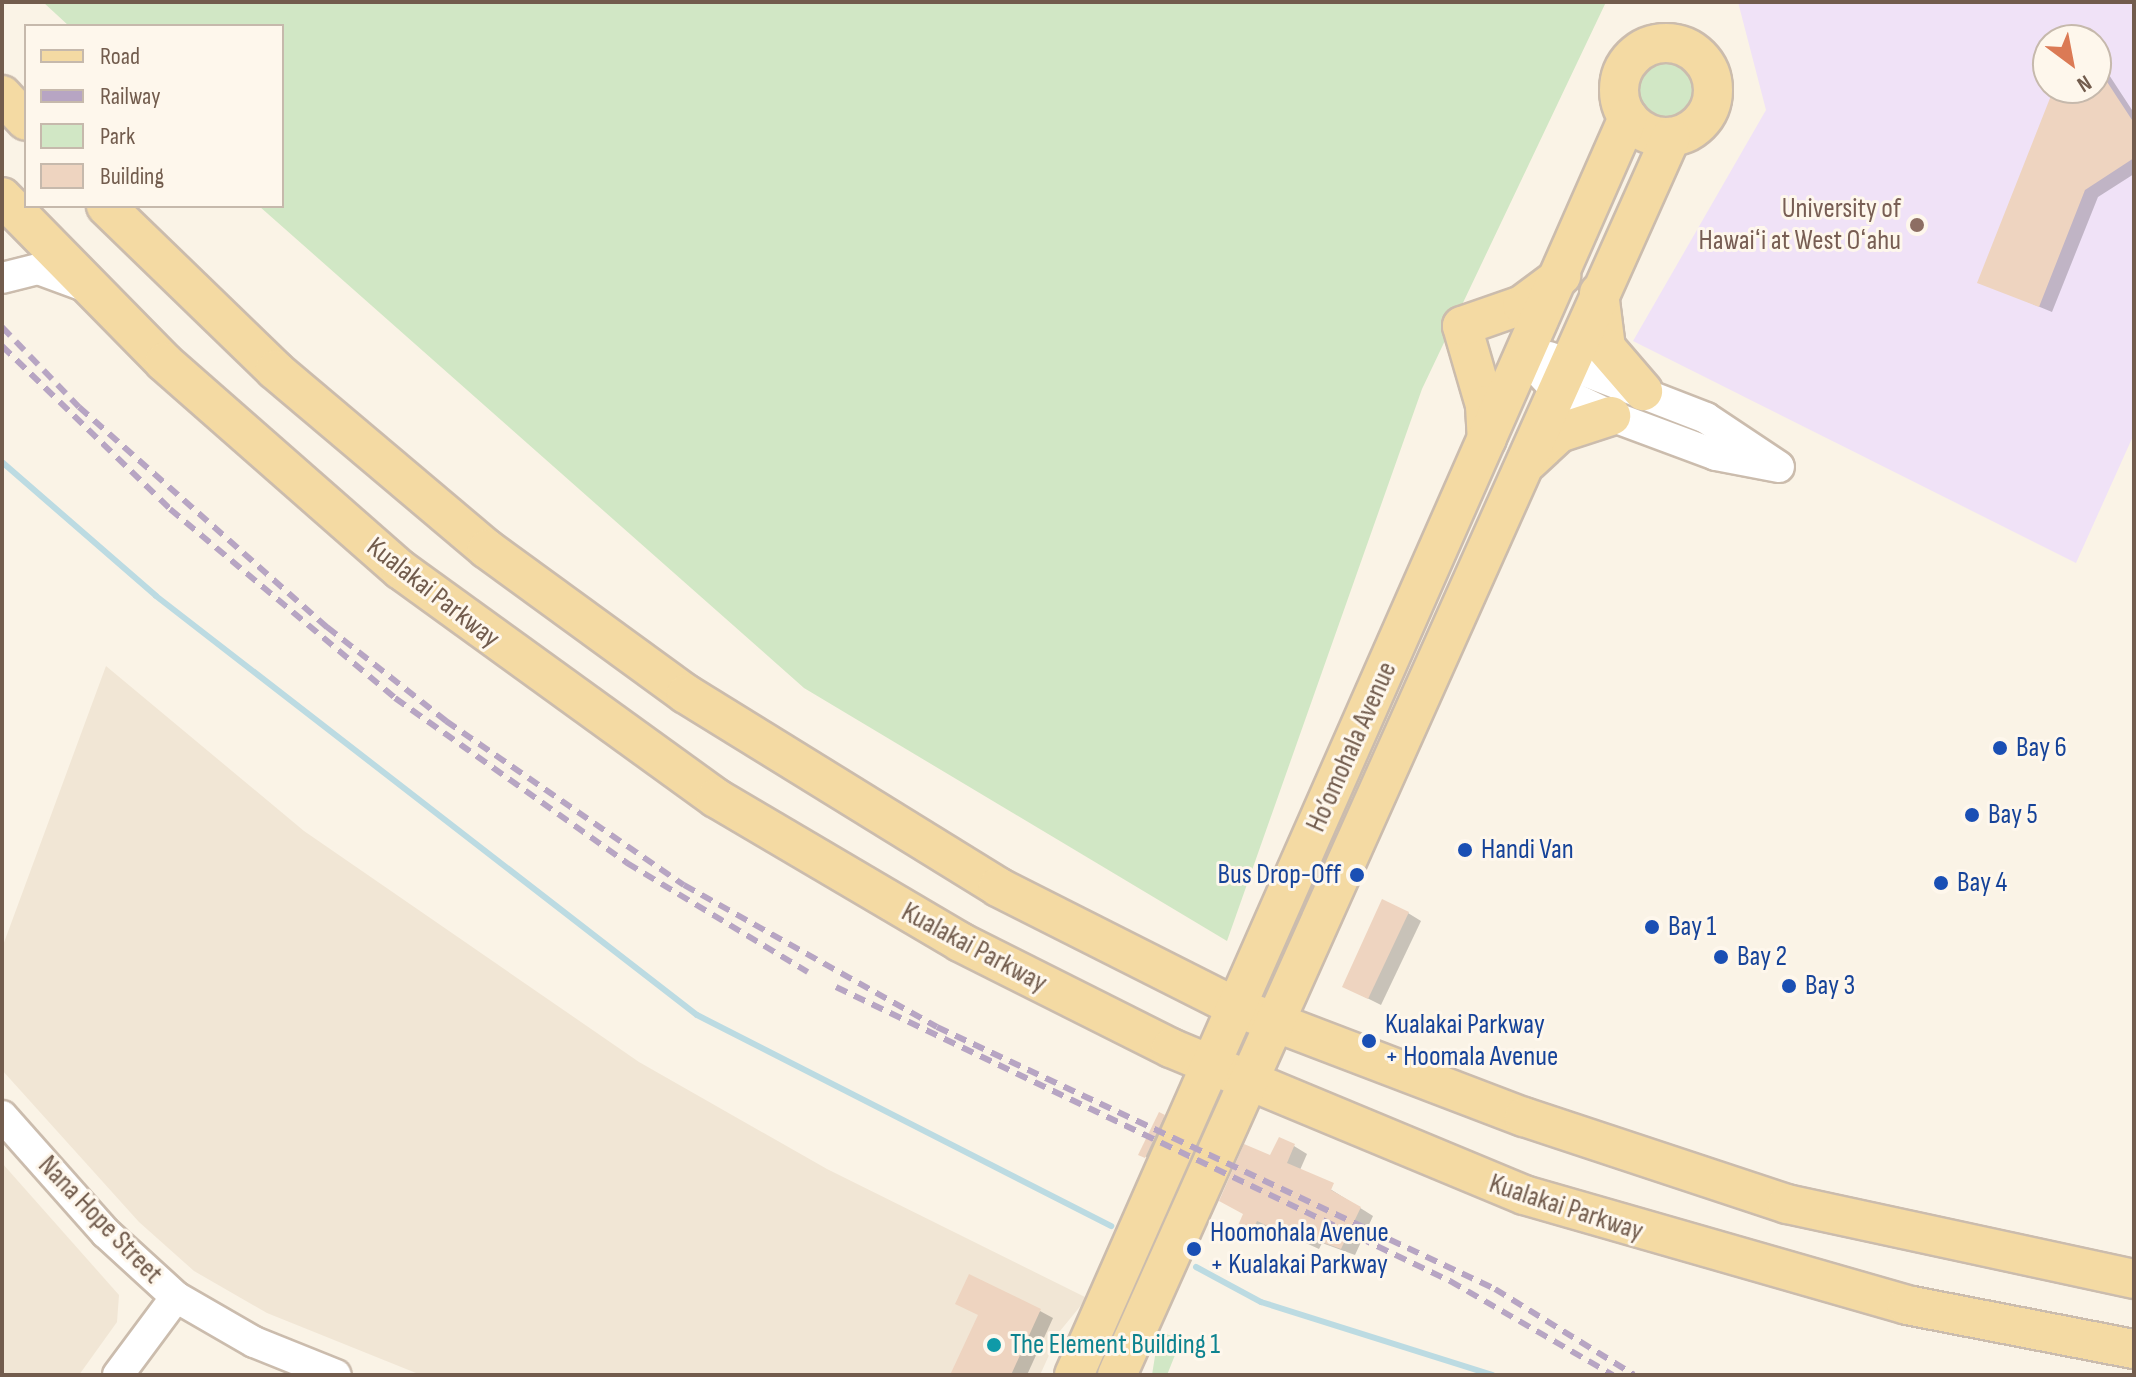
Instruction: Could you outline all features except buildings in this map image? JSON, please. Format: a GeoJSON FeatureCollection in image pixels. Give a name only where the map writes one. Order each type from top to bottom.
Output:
{"type":"FeatureCollection","features":[{"type":"Feature","properties":{"kind":"main road"},"geometry":{"type":"LineString","coordinates":[[1654,45],[1684,47],[1706,66],[1713,95],[1699,123],[1671,137],[1628,118],[1619,90],[1629,61],[1654,45]]}},
{"type":"Feature","properties":{"kind":"main road"},"geometry":{"type":"LineString","coordinates":[[2,95],[24,119]]}},
{"type":"Feature","properties":{"kind":"main road","name":"Ho’omohala Avenue"},"geometry":{"type":"LineString","coordinates":[[1074,1375],[1561,276],[1628,118]]}},
{"type":"Feature","properties":{"kind":"main road","name":"Ho’omohala Avenue"},"geometry":{"type":"LineString","coordinates":[[1117,1375],[1599,288],[1671,137]]}},
{"type":"Feature","properties":{"kind":"main road","name":"Kualakai Parkway"},"geometry":{"type":"LineString","coordinates":[[2,197],[99,299],[401,570],[716,798],[960,942],[1245,1081],[1428,1160],[1654,1237],[1907,1305],[2134,1349]]}},
{"type":"Feature","properties":{"kind":"main road"},"geometry":{"type":"LineString","coordinates":[[108,208],[220,319],[406,484],[610,640],[958,865],[1238,1008],[1524,1117],[1787,1204],[2134,1279]]}},
{"type":"Feature","properties":{"kind":"main road"},"geometry":{"type":"LineString","coordinates":[[1462,326],[1522,305],[1561,276]]}},
{"type":"Feature","properties":{"kind":"main road"},"geometry":{"type":"LineString","coordinates":[[1599,288],[1606,348],[1643,391]]}},
{"type":"Feature","properties":{"kind":"main road"},"geometry":{"type":"LineString","coordinates":[[1462,326],[1524,355]]}},
{"type":"Feature","properties":{"kind":"main road"},"geometry":{"type":"LineString","coordinates":[[1462,326],[1485,405],[1486,445]]}},
{"type":"Feature","properties":{"kind":"main road"},"geometry":{"type":"LineString","coordinates":[[1518,473],[1559,433],[1611,416]]}},
{"type":"Feature","properties":{"kind":"street"},"geometry":{"type":"LineString","coordinates":[[2,278],[29,269],[57,271],[99,299]]}},
{"type":"Feature","properties":{"kind":"street"},"geometry":{"type":"LineString","coordinates":[[1524,355],[1562,374],[1611,416],[1716,455],[1779,467],[1733,432],[1643,391],[1562,374]]}},
{"type":"Feature","properties":{"kind":"street","name":"Nana Hope Street"},"geometry":{"type":"LineString","coordinates":[[2,1116],[106,1233],[176,1297],[254,1342],[336,1375]]}},
{"type":"Feature","properties":{"kind":"street"},"geometry":{"type":"LineString","coordinates":[[118,1375],[176,1297]]}},
{"type":"Feature","properties":{"kind":"shaded area","name":"University of Hawaiʻi at West Oʻahu"},"geometry":{"type":"Polygon","coordinates":[[[1738,2],[2134,2],[2134,434],[2076,563],[1633,341],[1766,110],[1738,2]]]}},
{"type":"Feature","properties":{"kind":"shaded area"},"geometry":{"type":"Polygon","coordinates":[[[106,666],[304,831],[639,1062],[827,1169],[1087,1298],[1060,1331],[1040,1375],[421,1375],[267,1313],[194,1271],[139,1222],[2,1070],[2,948],[106,666]]]}},
{"type":"Feature","properties":{"kind":"shaded area"},"geometry":{"type":"Polygon","coordinates":[[[2,1163],[119,1295],[117,1322],[79,1375],[2,1375],[2,1163]]]}},
{"type":"Feature","properties":{"kind":"green space"},"geometry":{"type":"Polygon","coordinates":[[[43,2],[1606,2],[1422,389],[1227,941],[804,688],[261,208],[284,208],[284,24],[67,24],[43,2]]]}},
{"type":"Feature","properties":{"kind":"green space"},"geometry":{"type":"Polygon","coordinates":[[[1666,51],[1681,54],[1694,62],[1702,75],[1705,90],[1702,105],[1694,118],[1681,126],[1666,129],[1651,126],[1638,118],[1630,105],[1627,90],[1630,75],[1638,62],[1651,54],[1666,51]]]}},
{"type":"Feature","properties":{"kind":"green space"},"geometry":{"type":"Polygon","coordinates":[[[1159,1331],[1181,1340],[1167,1375],[1152,1375],[1159,1331]]]}},
{"type":"Feature","properties":{"kind":"waterway"},"geometry":{"type":"LineString","coordinates":[[2,462],[156,596],[697,1015],[1111,1226]]}},
{"type":"Feature","properties":{"kind":"waterway"},"geometry":{"type":"LineString","coordinates":[[1196,1267],[1261,1302],[1493,1375]]}},
{"type":"Feature","properties":{"kind":"railway"},"geometry":{"type":"LineString","coordinates":[[2,327],[79,407],[327,627],[446,721],[684,885],[937,1027],[1495,1289],[1634,1375]]}},
{"type":"Feature","properties":{"kind":"railway"},"geometry":{"type":"LineString","coordinates":[[2,346],[170,509],[395,698],[627,863],[808,972]]}},
{"type":"Feature","properties":{"kind":"railway"},"geometry":{"type":"LineString","coordinates":[[836,987],[1450,1281],[1613,1375]]}},
{"type":"Feature","properties":{"kind":"place","name":"University of Hawaiʻi at West Oʻahu"},"geometry":{"type":"Point","coordinates":[1917,225]}},
{"type":"Feature","properties":{"kind":"place","name":"Bay 6"},"geometry":{"type":"Point","coordinates":[2000,748]}},
{"type":"Feature","properties":{"kind":"place","name":"Bay 5"},"geometry":{"type":"Point","coordinates":[1972,815]}},
{"type":"Feature","properties":{"kind":"place","name":"Handi Van"},"geometry":{"type":"Point","coordinates":[1465,850]}},
{"type":"Feature","properties":{"kind":"place","name":"Bus Drop-Off"},"geometry":{"type":"Point","coordinates":[1357,875]}},
{"type":"Feature","properties":{"kind":"place","name":"Bay 4"},"geometry":{"type":"Point","coordinates":[1941,883]}},
{"type":"Feature","properties":{"kind":"place","name":"Bay 1"},"geometry":{"type":"Point","coordinates":[1652,927]}},
{"type":"Feature","properties":{"kind":"place","name":"Bay 2"},"geometry":{"type":"Point","coordinates":[1721,957]}},
{"type":"Feature","properties":{"kind":"place","name":"Bay 3"},"geometry":{"type":"Point","coordinates":[1789,986]}},
{"type":"Feature","properties":{"kind":"place","name":"Kualakai Parkway + Hoomala Avenue"},"geometry":{"type":"Point","coordinates":[1369,1041]}},
{"type":"Feature","properties":{"kind":"place","name":"Hoomohala Avenue + Kualakai Parkway"},"geometry":{"type":"Point","coordinates":[1194,1249]}},
{"type":"Feature","properties":{"kind":"place","name":"The Element Building 1"},"geometry":{"type":"Point","coordinates":[994,1345]}}]}
